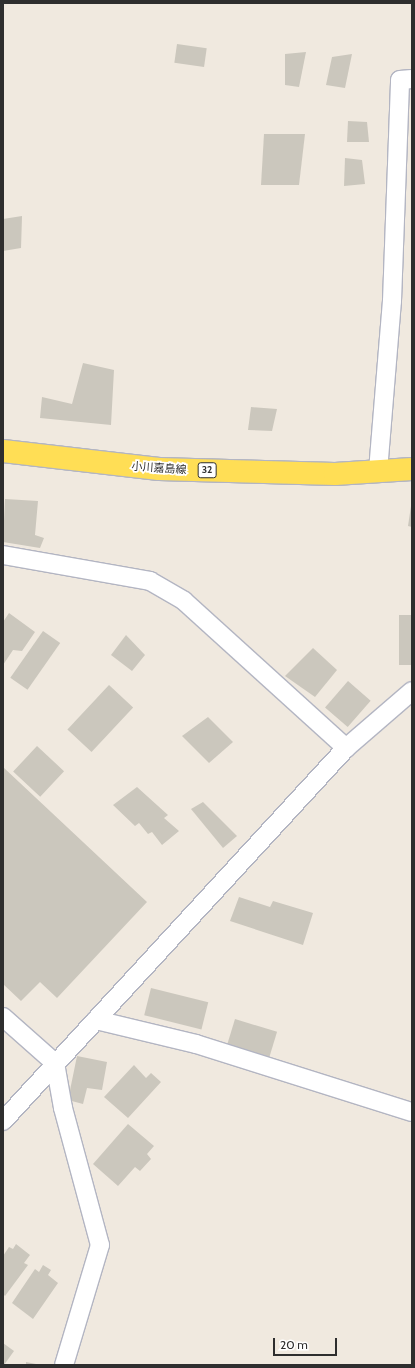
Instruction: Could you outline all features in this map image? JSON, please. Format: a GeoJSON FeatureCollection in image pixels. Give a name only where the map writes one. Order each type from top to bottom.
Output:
{"type":"FeatureCollection","features":[{"type":"Feature","properties":{"kind":"main road","name":"小川嘉島線"},"geometry":{"type":"LineString","coordinates":[[3,451],[159,469],[335,474],[412,469]]}},
{"type":"Feature","properties":{"kind":"street"},"geometry":{"type":"LineString","coordinates":[[378,471],[392,301],[400,80],[412,79]]}},
{"type":"Feature","properties":{"kind":"street"},"geometry":{"type":"LineString","coordinates":[[3,555],[150,581],[184,601],[346,748]]}},
{"type":"Feature","properties":{"kind":"street"},"geometry":{"type":"LineString","coordinates":[[3,1121],[346,748],[412,691]]}},
{"type":"Feature","properties":{"kind":"street"},"geometry":{"type":"LineString","coordinates":[[3,1017],[56,1063],[63,1108],[100,1245],[64,1365]]}},
{"type":"Feature","properties":{"kind":"street"},"geometry":{"type":"LineString","coordinates":[[96,1020],[196,1044],[412,1112]]}},
{"type":"Feature","properties":{"kind":"building"},"geometry":{"type":"Polygon","coordinates":[[[177,44],[207,48],[204,67],[174,63],[177,44]]]}},
{"type":"Feature","properties":{"kind":"building"},"geometry":{"type":"Polygon","coordinates":[[[306,52],[299,87],[285,85],[285,54],[306,52]]]}},
{"type":"Feature","properties":{"kind":"building"},"geometry":{"type":"Polygon","coordinates":[[[352,54],[345,88],[326,85],[332,57],[352,54]]]}},
{"type":"Feature","properties":{"kind":"building"},"geometry":{"type":"Polygon","coordinates":[[[348,121],[367,122],[369,142],[347,142],[348,121]]]}},
{"type":"Feature","properties":{"kind":"building"},"geometry":{"type":"Polygon","coordinates":[[[264,134],[305,134],[299,185],[261,185],[264,134]]]}},
{"type":"Feature","properties":{"kind":"building"},"geometry":{"type":"Polygon","coordinates":[[[345,158],[362,160],[365,184],[344,186],[345,158]]]}},
{"type":"Feature","properties":{"kind":"building"},"geometry":{"type":"Polygon","coordinates":[[[22,216],[21,248],[3,251],[3,219],[22,216]]]}},
{"type":"Feature","properties":{"kind":"building"},"geometry":{"type":"Polygon","coordinates":[[[83,363],[114,370],[111,425],[40,418],[42,397],[72,404],[83,363]]]}},
{"type":"Feature","properties":{"kind":"building"},"geometry":{"type":"Polygon","coordinates":[[[251,407],[277,409],[272,431],[248,430],[251,407]]]}},
{"type":"Feature","properties":{"kind":"building"},"geometry":{"type":"Polygon","coordinates":[[[5,499],[38,501],[35,535],[44,538],[40,548],[3,542],[5,499]]]}},
{"type":"Feature","properties":{"kind":"building"},"geometry":{"type":"Polygon","coordinates":[[[412,506],[412,527],[408,526],[412,506]]]}},
{"type":"Feature","properties":{"kind":"building"},"geometry":{"type":"Polygon","coordinates":[[[9,613],[35,632],[22,651],[13,650],[3,665],[3,622],[9,613]]]}},
{"type":"Feature","properties":{"kind":"building"},"geometry":{"type":"Polygon","coordinates":[[[399,615],[412,615],[412,665],[399,665],[399,615]]]}},
{"type":"Feature","properties":{"kind":"building"},"geometry":{"type":"Polygon","coordinates":[[[43,631],[60,643],[28,690],[10,678],[43,631]]]}},
{"type":"Feature","properties":{"kind":"building"},"geometry":{"type":"Polygon","coordinates":[[[126,635],[145,655],[132,671],[111,655],[126,635]]]}},
{"type":"Feature","properties":{"kind":"building"},"geometry":{"type":"Polygon","coordinates":[[[313,648],[337,670],[315,697],[285,676],[313,648]]]}},
{"type":"Feature","properties":{"kind":"building"},"geometry":{"type":"Polygon","coordinates":[[[348,681],[371,701],[348,727],[325,707],[348,681]]]}},
{"type":"Feature","properties":{"kind":"building"},"geometry":{"type":"Polygon","coordinates":[[[109,685],[133,708],[92,752],[67,730],[109,685]]]}},
{"type":"Feature","properties":{"kind":"building"},"geometry":{"type":"Polygon","coordinates":[[[208,717],[233,742],[209,763],[182,736],[208,717]]]}},
{"type":"Feature","properties":{"kind":"building"},"geometry":{"type":"Polygon","coordinates":[[[37,746],[64,771],[40,797],[13,772],[37,746]]]}},
{"type":"Feature","properties":{"kind":"building"},"geometry":{"type":"Polygon","coordinates":[[[3,767],[147,902],[57,998],[40,982],[21,1001],[3,984],[3,767]]]}},
{"type":"Feature","properties":{"kind":"building"},"geometry":{"type":"Polygon","coordinates":[[[137,787],[168,815],[164,818],[179,831],[162,845],[152,832],[148,834],[139,823],[135,826],[113,805],[137,787]]]}},
{"type":"Feature","properties":{"kind":"building"},"geometry":{"type":"Polygon","coordinates":[[[203,802],[237,836],[223,848],[191,809],[203,802]]]}},
{"type":"Feature","properties":{"kind":"building"},"geometry":{"type":"Polygon","coordinates":[[[239,897],[270,907],[273,901],[313,913],[303,945],[230,921],[239,897]]]}},
{"type":"Feature","properties":{"kind":"building"},"geometry":{"type":"Polygon","coordinates":[[[151,988],[208,1002],[201,1029],[144,1015],[151,988]]]}},
{"type":"Feature","properties":{"kind":"building"},"geometry":{"type":"Polygon","coordinates":[[[235,1019],[277,1032],[268,1062],[226,1049],[235,1019]]]}},
{"type":"Feature","properties":{"kind":"building"},"geometry":{"type":"Polygon","coordinates":[[[77,1056],[107,1062],[102,1090],[87,1088],[83,1104],[68,1100],[77,1056]]]}},
{"type":"Feature","properties":{"kind":"building"},"geometry":{"type":"Polygon","coordinates":[[[134,1065],[146,1078],[151,1073],[161,1082],[128,1118],[104,1097],[134,1065]]]}},
{"type":"Feature","properties":{"kind":"building"},"geometry":{"type":"Polygon","coordinates":[[[128,1124],[154,1146],[147,1154],[151,1159],[140,1171],[135,1167],[118,1186],[93,1164],[128,1124]]]}},
{"type":"Feature","properties":{"kind":"building"},"geometry":{"type":"Polygon","coordinates":[[[16,1244],[30,1255],[24,1263],[28,1265],[5,1296],[3,1294],[3,1256],[9,1247],[13,1249],[16,1244]]]}},
{"type":"Feature","properties":{"kind":"building"},"geometry":{"type":"Polygon","coordinates":[[[43,1265],[51,1270],[48,1275],[58,1283],[33,1319],[12,1303],[35,1269],[39,1272],[43,1265]]]}},
{"type":"Feature","properties":{"kind":"building"},"geometry":{"type":"Polygon","coordinates":[[[3,1343],[14,1351],[4,1365],[3,1365],[3,1343]]]}},
{"type":"Feature","properties":{"kind":"building"},"geometry":{"type":"Polygon","coordinates":[[[26,1362],[36,1364],[36,1365],[26,1365],[26,1362]]]}}]}
